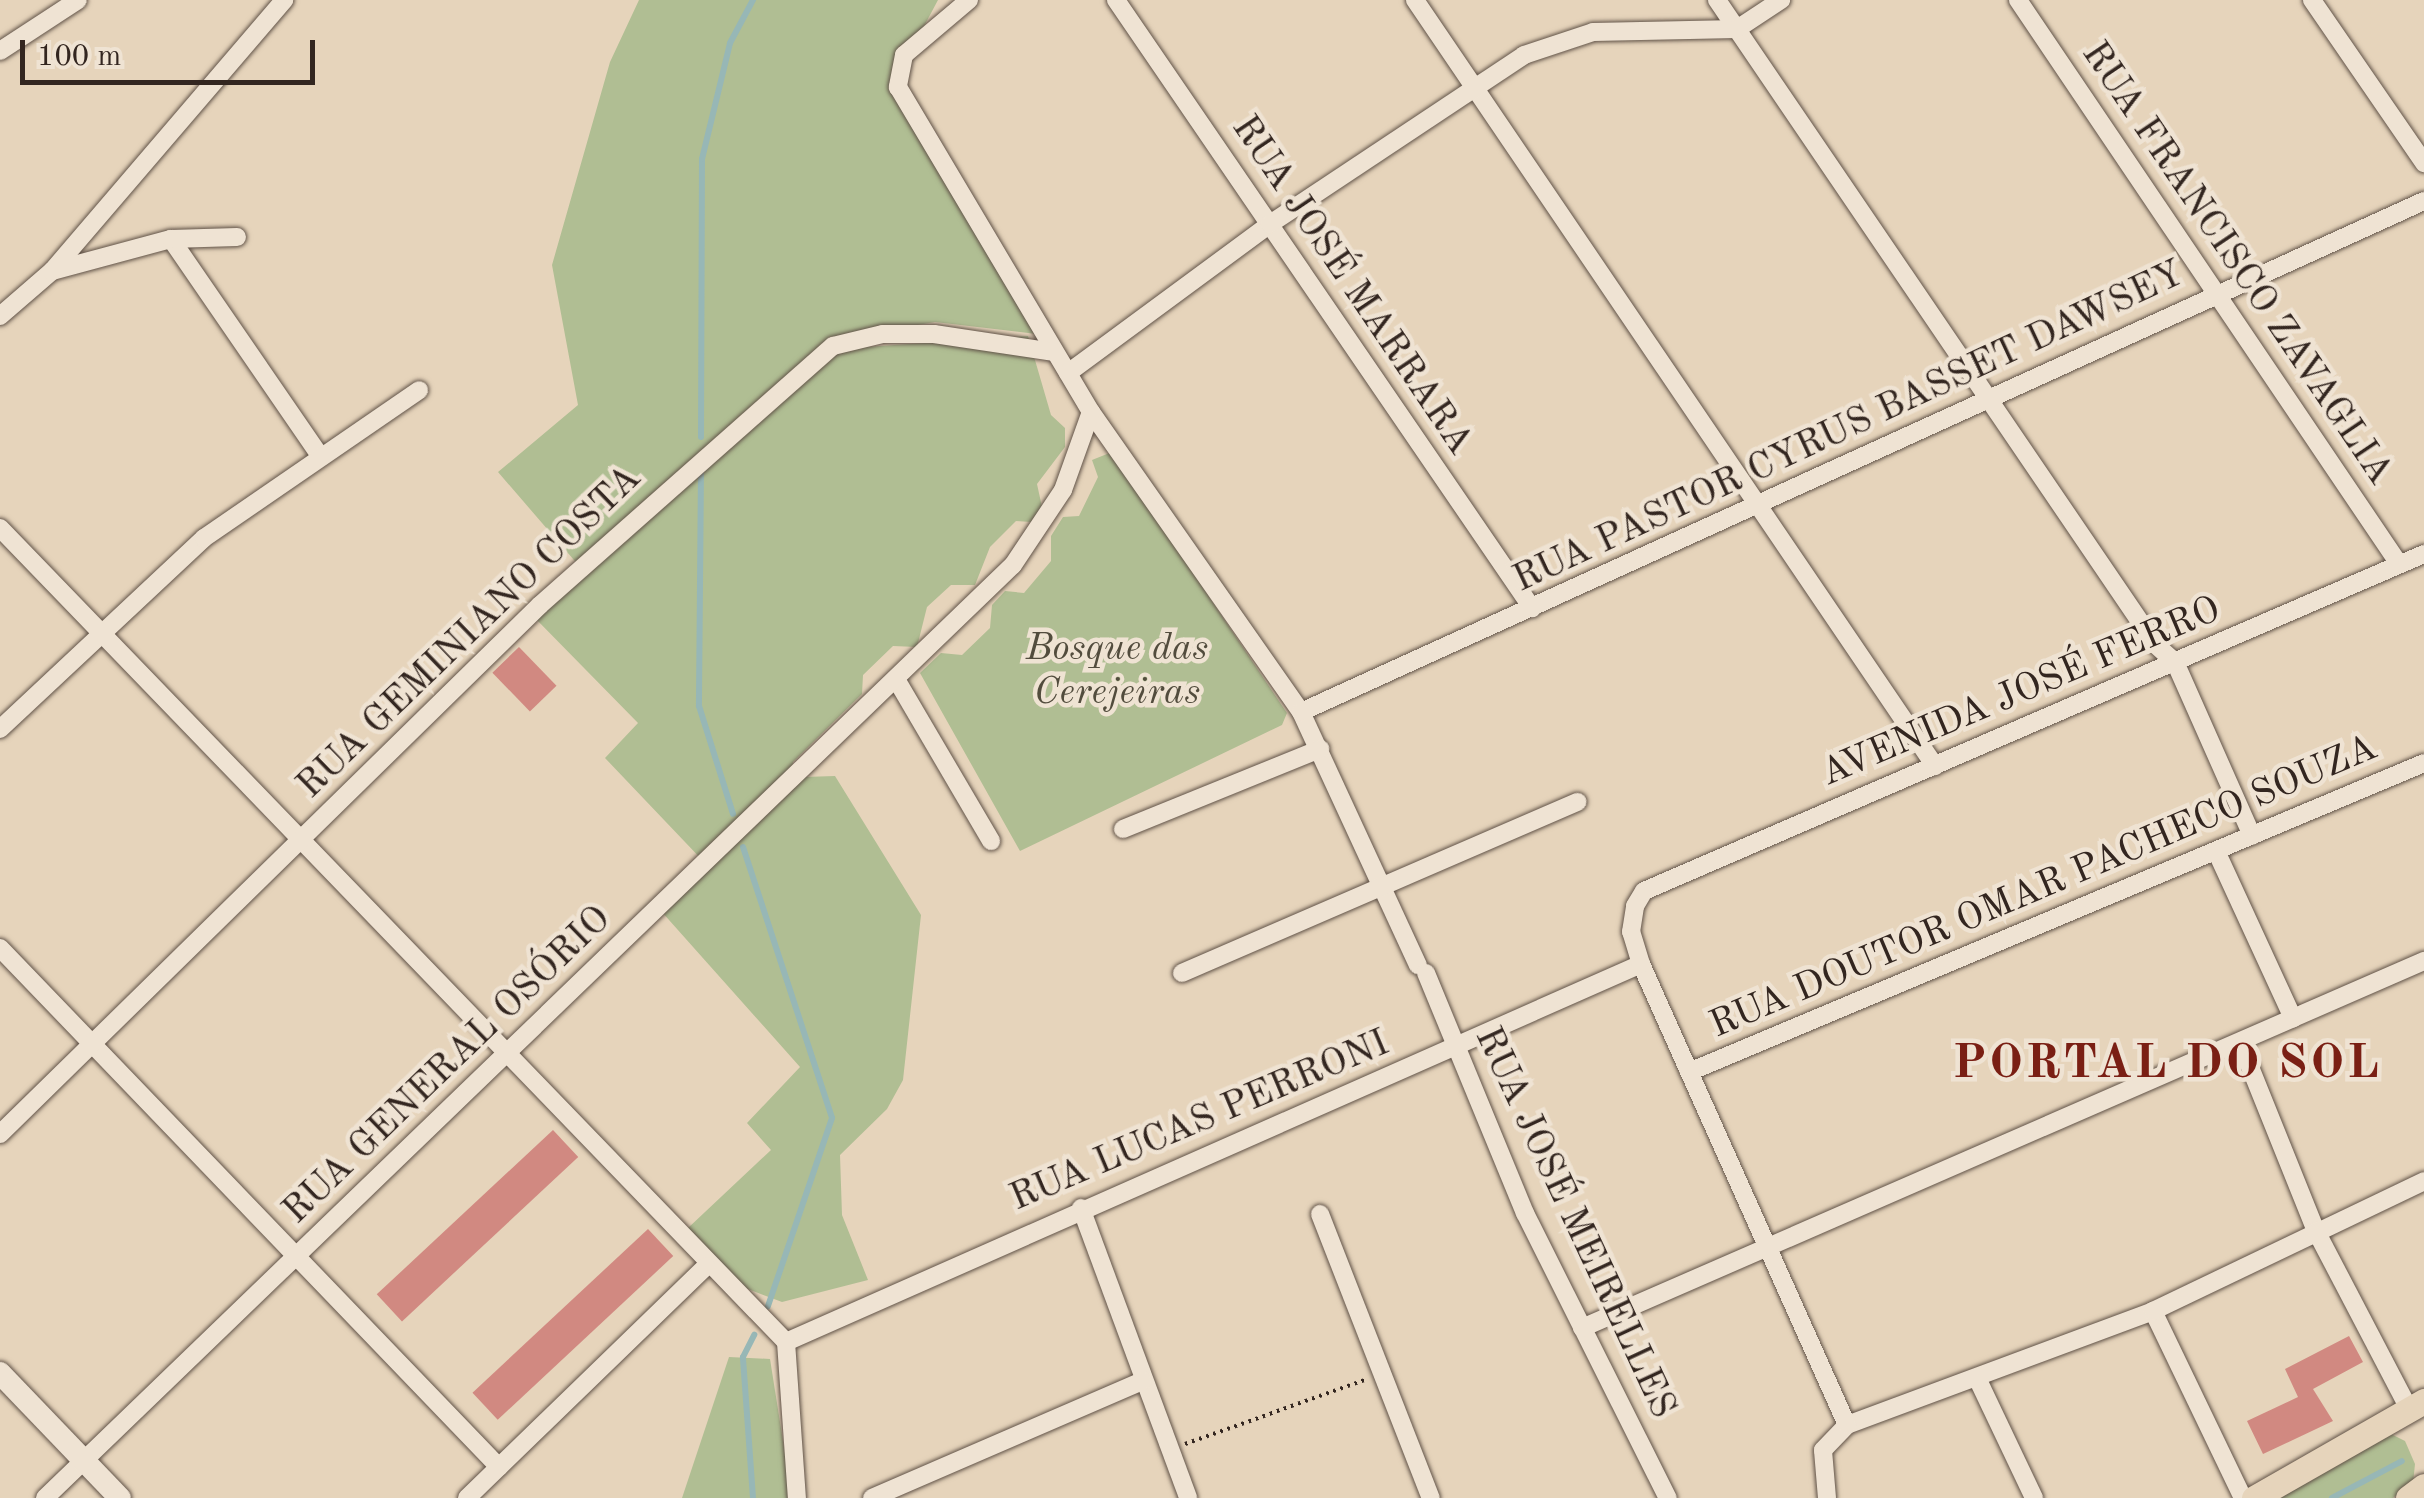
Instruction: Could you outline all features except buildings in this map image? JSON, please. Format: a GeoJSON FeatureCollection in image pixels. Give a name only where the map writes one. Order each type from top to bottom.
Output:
{"type":"FeatureCollection","features":[{"type":"Feature","properties":{"kind":"main road"},"geometry":{"type":"LineString","coordinates":[[2254,1498],[2419,1413]]}},
{"type":"Feature","properties":{"kind":"main road"},"geometry":{"type":"LineString","coordinates":[[2408,1498],[2424,1486]]}},
{"type":"Feature","properties":{"kind":"street"},"geometry":{"type":"LineString","coordinates":[[0,51],[78,0]]}},
{"type":"Feature","properties":{"kind":"street"},"geometry":{"type":"LineString","coordinates":[[0,316],[52,271],[284,0]]}},
{"type":"Feature","properties":{"kind":"street","name":"RUA JOSÉ MEIRELLES"},"geometry":{"type":"LineString","coordinates":[[969,0],[904,54],[898,87],[1091,412],[1301,712],[1380,887],[1422,969],[1582,1328],[1668,1498]]}},
{"type":"Feature","properties":{"kind":"street","name":"RUA JOSÉ MARRARA"},"geometry":{"type":"LineString","coordinates":[[1116,0],[1532,608]]}},
{"type":"Feature","properties":{"kind":"street"},"geometry":{"type":"LineString","coordinates":[[1415,0],[1935,766]]}},
{"type":"Feature","properties":{"kind":"street"},"geometry":{"type":"LineString","coordinates":[[1717,0],[1990,394],[2156,646],[2175,662],[2252,836]]}},
{"type":"Feature","properties":{"kind":"street"},"geometry":{"type":"LineString","coordinates":[[1068,373],[1270,224],[1524,54],[1594,32],[1737,29],[1781,0]]}},
{"type":"Feature","properties":{"kind":"street","name":"RUA FRANCISCO ZAVAGLIA"},"geometry":{"type":"LineString","coordinates":[[2018,0],[2399,564]]}},
{"type":"Feature","properties":{"kind":"street"},"geometry":{"type":"LineString","coordinates":[[2312,0],[2424,163]]}},
{"type":"Feature","properties":{"kind":"street","name":"RUA PASTOR CYRUS BASSET DAWSEY"},"geometry":{"type":"LineString","coordinates":[[1301,712],[1758,506],[1990,394],[2424,201]]}},
{"type":"Feature","properties":{"kind":"street"},"geometry":{"type":"LineString","coordinates":[[52,271],[172,239],[237,236]]}},
{"type":"Feature","properties":{"kind":"street"},"geometry":{"type":"LineString","coordinates":[[172,239],[319,454]]}},
{"type":"Feature","properties":{"kind":"street","name":"RUA GEMINIANO COSTA"},"geometry":{"type":"LineString","coordinates":[[0,1134],[540,605],[832,346],[934,334],[1055,352]]}},
{"type":"Feature","properties":{"kind":"street"},"geometry":{"type":"LineString","coordinates":[[0,729],[204,538],[319,454],[418,390]]}},
{"type":"Feature","properties":{"kind":"street","name":"RUA GENERAL OSÓRIO"},"geometry":{"type":"LineString","coordinates":[[45,1498],[1012,565],[1063,490],[1091,412]]}},
{"type":"Feature","properties":{"kind":"street"},"geometry":{"type":"LineString","coordinates":[[0,528],[509,1054],[706,1266],[786,1342],[797,1498]]}},
{"type":"Feature","properties":{"kind":"street","name":"AVENIDA JOSÉ FERRO"},"geometry":{"type":"LineString","coordinates":[[1641,964],[1631,932],[1644,892],[2424,554]]}},
{"type":"Feature","properties":{"kind":"street"},"geometry":{"type":"LineString","coordinates":[[896,679],[992,841]]}},
{"type":"Feature","properties":{"kind":"street"},"geometry":{"type":"LineString","coordinates":[[1122,829],[1320,749]]}},
{"type":"Feature","properties":{"kind":"street","name":"RUA DOUTOR OMAR PACHECO SOUZA"},"geometry":{"type":"LineString","coordinates":[[1689,1072],[2424,763]]}},
{"type":"Feature","properties":{"kind":"street"},"geometry":{"type":"LineString","coordinates":[[1182,973],[1578,802]]}},
{"type":"Feature","properties":{"kind":"street"},"geometry":{"type":"LineString","coordinates":[[2217,852],[2292,1018]]}},
{"type":"Feature","properties":{"kind":"street"},"geometry":{"type":"LineString","coordinates":[[0,948],[499,1468]]}},
{"type":"Feature","properties":{"kind":"street"},"geometry":{"type":"LineString","coordinates":[[1582,1328],[2424,961]]}},
{"type":"Feature","properties":{"kind":"street"},"geometry":{"type":"LineString","coordinates":[[1641,964],[1846,1425]]}},
{"type":"Feature","properties":{"kind":"street","name":"RUA LUCAS PERRONI"},"geometry":{"type":"LineString","coordinates":[[786,1342],[1081,1208],[1641,964]]}},
{"type":"Feature","properties":{"kind":"street"},"geometry":{"type":"LineString","coordinates":[[2240,1042],[2316,1231],[2419,1413]]}},
{"type":"Feature","properties":{"kind":"street"},"geometry":{"type":"LineString","coordinates":[[1827,1498],[1823,1450],[1846,1425],[1978,1380],[2153,1312],[2424,1181]]}},
{"type":"Feature","properties":{"kind":"street"},"geometry":{"type":"LineString","coordinates":[[1081,1208],[1188,1498]]}},
{"type":"Feature","properties":{"kind":"street"},"geometry":{"type":"LineString","coordinates":[[1320,1214],[1431,1498]]}},
{"type":"Feature","properties":{"kind":"street"},"geometry":{"type":"LineString","coordinates":[[467,1498],[706,1266]]}},
{"type":"Feature","properties":{"kind":"street"},"geometry":{"type":"LineString","coordinates":[[2153,1312],[2243,1498]]}},
{"type":"Feature","properties":{"kind":"street"},"geometry":{"type":"LineString","coordinates":[[0,1373],[120,1498]]}},
{"type":"Feature","properties":{"kind":"street"},"geometry":{"type":"LineString","coordinates":[[1978,1380],[2034,1498]]}},
{"type":"Feature","properties":{"kind":"street"},"geometry":{"type":"LineString","coordinates":[[872,1498],[1143,1381]]}},
{"type":"Feature","properties":{"kind":"path"},"geometry":{"type":"LineString","coordinates":[[1172,1449],[1382,1374]]}},
{"type":"Feature","properties":{"kind":"green space"},"geometry":{"type":"Polygon","coordinates":[[[639,0],[938,0],[899,73],[1053,336],[935,322],[836,339],[835,349],[1028,336],[1051,415],[1065,428],[1065,447],[1037,484],[1042,507],[1031,522],[1016,521],[990,547],[975,585],[951,585],[927,607],[917,647],[893,646],[863,675],[862,694],[793,762],[791,781],[705,863],[605,758],[638,723],[532,615],[580,567],[498,472],[578,405],[552,265],[610,62],[639,0]]]}},
{"type":"Feature","properties":{"kind":"green space","name":"Bosque das Cerejeiras"},"geometry":{"type":"Polygon","coordinates":[[[1112,452],[1287,713],[1282,725],[1020,851],[920,673],[941,653],[962,655],[990,628],[992,605],[1005,591],[1024,593],[1051,561],[1051,536],[1063,517],[1079,516],[1098,477],[1092,460],[1112,452]]]}},
{"type":"Feature","properties":{"kind":"green space"},"geometry":{"type":"Polygon","coordinates":[[[835,776],[921,915],[903,1080],[887,1109],[840,1155],[842,1215],[868,1280],[782,1302],[740,1286],[688,1228],[771,1150],[747,1123],[800,1067],[661,911],[804,777],[835,776]]]}},
{"type":"Feature","properties":{"kind":"green space"},"geometry":{"type":"Polygon","coordinates":[[[729,1357],[770,1359],[792,1498],[682,1498],[729,1357]]]}},
{"type":"Feature","properties":{"kind":"green space"},"geometry":{"type":"Polygon","coordinates":[[[2387,1432],[2405,1441],[2415,1464],[2413,1483],[2393,1498],[2273,1498],[2387,1432]]]}},
{"type":"Feature","properties":{"kind":"waterway"},"geometry":{"type":"LineString","coordinates":[[701,437],[702,159],[730,43],[753,0]]}},
{"type":"Feature","properties":{"kind":"waterway"},"geometry":{"type":"LineString","coordinates":[[701,469],[699,706],[733,814]]}},
{"type":"Feature","properties":{"kind":"waterway"},"geometry":{"type":"LineString","coordinates":[[743,847],[832,1118],[768,1306]]}},
{"type":"Feature","properties":{"kind":"waterway"},"geometry":{"type":"LineString","coordinates":[[753,1498],[743,1357],[754,1335]]}},
{"type":"Feature","properties":{"kind":"waterway"},"geometry":{"type":"LineString","coordinates":[[2332,1498],[2402,1461]]}},
{"type":"Feature","properties":{"kind":"district","name":"PORTAL DO SOL"},"geometry":{"type":"Point","coordinates":[2167,1065]}}]}
